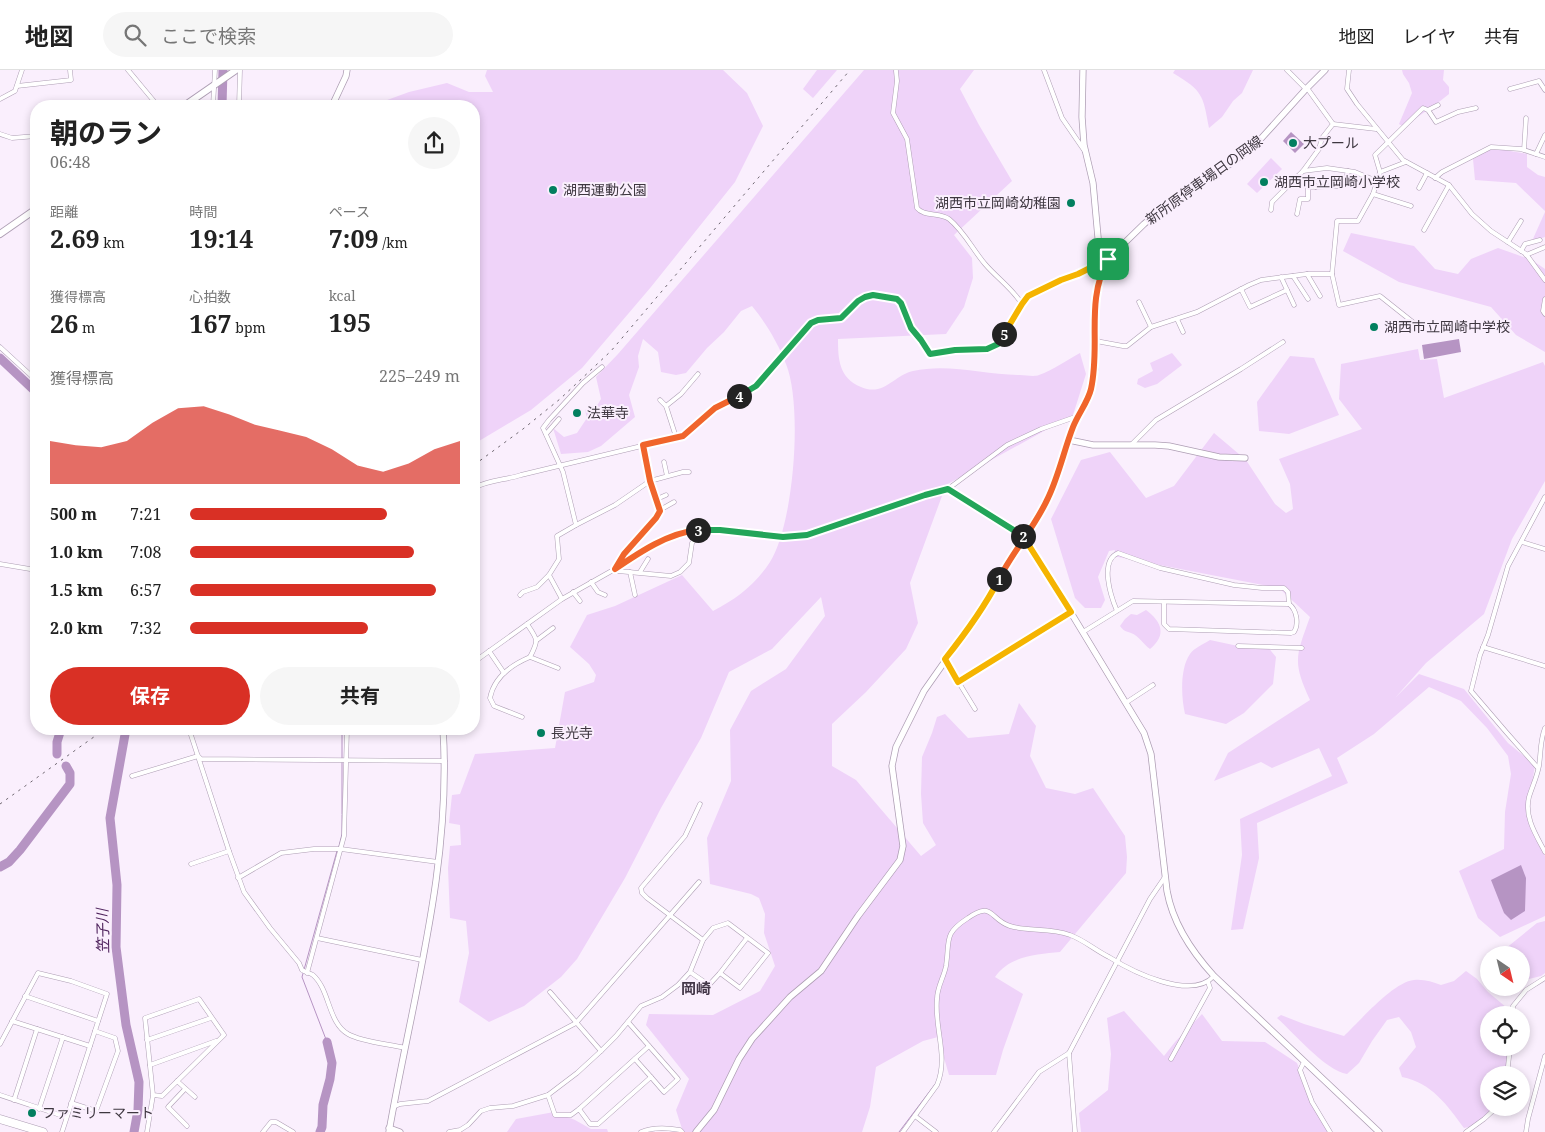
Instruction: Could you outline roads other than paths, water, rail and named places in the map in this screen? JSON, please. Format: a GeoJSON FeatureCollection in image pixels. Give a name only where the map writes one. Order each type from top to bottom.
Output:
{"type":"FeatureCollection","features":[{"type":"Feature","properties":{"kind":"highway"},"geometry":{"type":"LineString","coordinates":[[0,1120],[44,1132]]}},
{"type":"Feature","properties":{"kind":"main road"},"geometry":{"type":"LineString","coordinates":[[193,100],[237,70]]}},
{"type":"Feature","properties":{"kind":"main road"},"geometry":{"type":"LineString","coordinates":[[335,100],[347,70]]}},
{"type":"Feature","properties":{"kind":"main road"},"geometry":{"type":"LineString","coordinates":[[1083,70],[1082,117],[1084,145],[1097,212],[1099,248],[1108,259]]}},
{"type":"Feature","properties":{"kind":"main road","name":"新所原停車場日の岡線"},"geometry":{"type":"LineString","coordinates":[[696,1132],[714,1110],[752,1039],[790,997],[821,971],[858,916],[900,860],[903,846],[892,766],[896,747],[924,691],[945,659],[980,613],[1049,497],[1078,416],[1090,392],[1095,369],[1096,341],[1094,319],[1096,294],[1102,271],[1108,259],[1162,209],[1230,164],[1257,143],[1306,88],[1325,70]]}},
{"type":"Feature","properties":{"kind":"main road"},"geometry":{"type":"LineString","coordinates":[[0,234],[30,213]]}},
{"type":"Feature","properties":{"kind":"main road"},"geometry":{"type":"LineString","coordinates":[[1069,440],[1093,445],[1132,444],[1169,446],[1219,457],[1245,458]]}},
{"type":"Feature","properties":{"kind":"main road"},"geometry":{"type":"LineString","coordinates":[[948,489],[1025,537],[1127,702],[1144,733],[1151,754],[1169,904],[1182,934],[1214,976],[1379,1132]]}},
{"type":"Feature","properties":{"kind":"main road"},"geometry":{"type":"LineString","coordinates":[[400,1132],[389,1130],[439,862],[446,760],[444,735]]}},
{"type":"Feature","properties":{"kind":"street"},"geometry":{"type":"LineString","coordinates":[[0,99],[12,93],[18,86],[22,70]]}},
{"type":"Feature","properties":{"kind":"street"},"geometry":{"type":"LineString","coordinates":[[18,86],[70,80],[70,70]]}},
{"type":"Feature","properties":{"kind":"street"},"geometry":{"type":"LineString","coordinates":[[128,70],[153,100]]}},
{"type":"Feature","properties":{"kind":"street"},"geometry":{"type":"LineString","coordinates":[[214,70],[216,84],[214,100]]}},
{"type":"Feature","properties":{"kind":"street"},"geometry":{"type":"LineString","coordinates":[[237,70],[238,100]]}},
{"type":"Feature","properties":{"kind":"street"},"geometry":{"type":"LineString","coordinates":[[1044,70],[1062,118],[1087,154]]}},
{"type":"Feature","properties":{"kind":"street"},"geometry":{"type":"LineString","coordinates":[[1287,70],[1306,88],[1334,124],[1377,129]]}},
{"type":"Feature","properties":{"kind":"street"},"geometry":{"type":"LineString","coordinates":[[1349,70],[1347,89],[1377,129],[1406,162],[1449,186],[1472,214],[1491,231],[1526,254],[1545,280]]}},
{"type":"Feature","properties":{"kind":"street"},"geometry":{"type":"LineString","coordinates":[[896,71],[898,81],[893,113],[907,139],[911,154],[917,208],[922,212],[947,218],[954,224],[984,263],[1016,294],[1022,304]]}},
{"type":"Feature","properties":{"kind":"street"},"geometry":{"type":"LineString","coordinates":[[1510,89],[1545,79]]}},
{"type":"Feature","properties":{"kind":"street"},"geometry":{"type":"LineString","coordinates":[[1539,81],[1545,90]]}},
{"type":"Feature","properties":{"kind":"street"},"geometry":{"type":"LineString","coordinates":[[1428,110],[1438,105]]}},
{"type":"Feature","properties":{"kind":"street"},"geometry":{"type":"LineString","coordinates":[[1419,327],[1380,296],[1339,305],[1332,274],[1337,222],[1358,220],[1373,194],[1380,172],[1375,155],[1423,108],[1428,110],[1436,122],[1458,112],[1476,108]]}},
{"type":"Feature","properties":{"kind":"street"},"geometry":{"type":"LineString","coordinates":[[1524,150],[1526,118]]}},
{"type":"Feature","properties":{"kind":"street"},"geometry":{"type":"LineString","coordinates":[[1271,210],[1272,202],[1303,171],[1319,149],[1322,138],[1334,124]]}},
{"type":"Feature","properties":{"kind":"street"},"geometry":{"type":"LineString","coordinates":[[0,134],[12,138],[30,136]]}},
{"type":"Feature","properties":{"kind":"street"},"geometry":{"type":"LineString","coordinates":[[1536,154],[1545,135]]}},
{"type":"Feature","properties":{"kind":"street"},"geometry":{"type":"LineString","coordinates":[[1435,178],[1442,172],[1491,147],[1524,150],[1545,157]]}},
{"type":"Feature","properties":{"kind":"street"},"geometry":{"type":"LineString","coordinates":[[1380,172],[1406,162]]}},
{"type":"Feature","properties":{"kind":"street"},"geometry":{"type":"LineString","coordinates":[[1303,171],[1327,168],[1355,172],[1377,180]]}},
{"type":"Feature","properties":{"kind":"street"},"geometry":{"type":"LineString","coordinates":[[1308,187],[1342,186],[1348,171]]}},
{"type":"Feature","properties":{"kind":"street"},"geometry":{"type":"LineString","coordinates":[[1418,188],[1427,173]]}},
{"type":"Feature","properties":{"kind":"street"},"geometry":{"type":"LineString","coordinates":[[1298,176],[1309,180],[1316,187]]}},
{"type":"Feature","properties":{"kind":"street"},"geometry":{"type":"LineString","coordinates":[[1297,214],[1300,199],[1308,200],[1309,180]]}},
{"type":"Feature","properties":{"kind":"street"},"geometry":{"type":"LineString","coordinates":[[1424,230],[1449,186]]}},
{"type":"Feature","properties":{"kind":"street"},"geometry":{"type":"LineString","coordinates":[[1373,194],[1411,206]]}},
{"type":"Feature","properties":{"kind":"street"},"geometry":{"type":"LineString","coordinates":[[1508,242],[1522,221]]}},
{"type":"Feature","properties":{"kind":"street"},"geometry":{"type":"LineString","coordinates":[[1521,251],[1524,244],[1540,240]]}},
{"type":"Feature","properties":{"kind":"street"},"geometry":{"type":"LineString","coordinates":[[1526,254],[1545,247]]}},
{"type":"Feature","properties":{"kind":"street"},"geometry":{"type":"LineString","coordinates":[[480,486],[493,481],[509,479],[683,436],[715,408],[749,392],[756,386],[811,323],[818,320],[841,318],[858,301],[865,297],[878,296],[897,299],[901,303],[911,328],[930,354],[955,350],[987,349],[998,344],[1028,296],[1108,259]]}},
{"type":"Feature","properties":{"kind":"street"},"geometry":{"type":"LineString","coordinates":[[1096,341],[1127,346],[1150,327],[1197,312],[1259,281],[1307,274],[1332,274]]}},
{"type":"Feature","properties":{"kind":"street"},"geometry":{"type":"LineString","coordinates":[[1307,274],[1320,296]]}},
{"type":"Feature","properties":{"kind":"street"},"geometry":{"type":"LineString","coordinates":[[1293,276],[1308,299]]}},
{"type":"Feature","properties":{"kind":"street"},"geometry":{"type":"LineString","coordinates":[[1281,277],[1294,305]]}},
{"type":"Feature","properties":{"kind":"street"},"geometry":{"type":"LineString","coordinates":[[1240,289],[1250,307],[1287,290]]}},
{"type":"Feature","properties":{"kind":"street"},"geometry":{"type":"LineString","coordinates":[[1545,299],[1543,311],[1545,314]]}},
{"type":"Feature","properties":{"kind":"street"},"geometry":{"type":"LineString","coordinates":[[1139,302],[1150,327]]}},
{"type":"Feature","properties":{"kind":"street"},"geometry":{"type":"LineString","coordinates":[[1177,319],[1183,332]]}},
{"type":"Feature","properties":{"kind":"street"},"geometry":{"type":"LineString","coordinates":[[1132,444],[1156,420],[1283,342]]}},
{"type":"Feature","properties":{"kind":"street"},"geometry":{"type":"LineString","coordinates":[[0,347],[30,374]]}},
{"type":"Feature","properties":{"kind":"street"},"geometry":{"type":"LineString","coordinates":[[576,525],[560,466],[544,428],[548,420],[583,383],[602,367]]}},
{"type":"Feature","properties":{"kind":"street"},"geometry":{"type":"LineString","coordinates":[[666,406],[681,394],[698,374]]}},
{"type":"Feature","properties":{"kind":"street"},"geometry":{"type":"LineString","coordinates":[[660,400],[666,406],[676,437]]}},
{"type":"Feature","properties":{"kind":"street"},"geometry":{"type":"LineString","coordinates":[[480,657],[562,599],[653,545],[689,531],[702,530],[783,537],[807,535],[948,489],[999,449],[1041,429],[1078,416]]}},
{"type":"Feature","properties":{"kind":"street"},"geometry":{"type":"LineString","coordinates":[[546,434],[559,419]]}},
{"type":"Feature","properties":{"kind":"street"},"geometry":{"type":"LineString","coordinates":[[643,445],[650,481],[660,510]]}},
{"type":"Feature","properties":{"kind":"street"},"geometry":{"type":"LineString","coordinates":[[664,462],[667,476]]}},
{"type":"Feature","properties":{"kind":"street"},"geometry":{"type":"LineString","coordinates":[[520,595],[537,587],[549,575],[558,559],[557,536],[615,505],[650,481],[689,472]]}},
{"type":"Feature","properties":{"kind":"street"},"geometry":{"type":"LineString","coordinates":[[657,500],[666,495]]}},
{"type":"Feature","properties":{"kind":"street"},"geometry":{"type":"LineString","coordinates":[[1538,768],[1471,691],[1508,566],[1545,497]]}},
{"type":"Feature","properties":{"kind":"street"},"geometry":{"type":"LineString","coordinates":[[615,569],[624,554],[656,518],[660,510],[674,502]]}},
{"type":"Feature","properties":{"kind":"street"},"geometry":{"type":"LineString","coordinates":[[615,569],[618,572],[640,572],[666,576],[680,572],[689,563],[692,543],[702,530]]}},
{"type":"Feature","properties":{"kind":"street"},"geometry":{"type":"LineString","coordinates":[[1522,542],[1545,549]]}},
{"type":"Feature","properties":{"kind":"street"},"geometry":{"type":"LineString","coordinates":[[1117,611],[1107,574],[1112,556],[1118,553],[1160,568],[1234,585],[1284,588],[1288,592],[1289,604],[1296,612],[1296,630],[1291,633],[1168,629],[1164,624],[1164,602]]}},
{"type":"Feature","properties":{"kind":"street"},"geometry":{"type":"LineString","coordinates":[[640,572],[648,559]]}},
{"type":"Feature","properties":{"kind":"street"},"geometry":{"type":"LineString","coordinates":[[0,564],[30,569]]}},
{"type":"Feature","properties":{"kind":"street"},"geometry":{"type":"LineString","coordinates":[[630,572],[634,595]]}},
{"type":"Feature","properties":{"kind":"street"},"geometry":{"type":"LineString","coordinates":[[549,575],[562,599]]}},
{"type":"Feature","properties":{"kind":"street"},"geometry":{"type":"LineString","coordinates":[[591,582],[598,592],[605,595]]}},
{"type":"Feature","properties":{"kind":"street"},"geometry":{"type":"LineString","coordinates":[[574,592],[580,601]]}},
{"type":"Feature","properties":{"kind":"street"},"geometry":{"type":"LineString","coordinates":[[1083,632],[1133,602],[1289,604]]}},
{"type":"Feature","properties":{"kind":"street"},"geometry":{"type":"LineString","coordinates":[[958,682],[1071,612]]}},
{"type":"Feature","properties":{"kind":"street"},"geometry":{"type":"LineString","coordinates":[[522,717],[492,705],[490,698],[491,692],[504,673],[518,663],[530,658],[537,645],[537,640],[527,624]]}},
{"type":"Feature","properties":{"kind":"street"},"geometry":{"type":"LineString","coordinates":[[537,640],[553,628]]}},
{"type":"Feature","properties":{"kind":"street"},"geometry":{"type":"LineString","coordinates":[[1238,646],[1302,648]]}},
{"type":"Feature","properties":{"kind":"street"},"geometry":{"type":"LineString","coordinates":[[1483,647],[1545,666]]}},
{"type":"Feature","properties":{"kind":"street"},"geometry":{"type":"LineString","coordinates":[[489,651],[504,673]]}},
{"type":"Feature","properties":{"kind":"street"},"geometry":{"type":"LineString","coordinates":[[530,658],[558,668]]}},
{"type":"Feature","properties":{"kind":"street"},"geometry":{"type":"LineString","coordinates":[[945,659],[975,709]]}},
{"type":"Feature","properties":{"kind":"street"},"geometry":{"type":"LineString","coordinates":[[1127,702],[1153,686]]}},
{"type":"Feature","properties":{"kind":"street"},"geometry":{"type":"LineString","coordinates":[[1545,728],[1541,736],[1538,768],[1528,808],[1530,824],[1545,852]]}},
{"type":"Feature","properties":{"kind":"street"},"geometry":{"type":"LineString","coordinates":[[191,735],[244,892],[305,972],[313,976],[319,984],[340,1026],[347,1034],[357,1038],[405,1048]]}},
{"type":"Feature","properties":{"kind":"street"},"geometry":{"type":"LineString","coordinates":[[305,972],[317,938],[344,836],[347,735]]}},
{"type":"Feature","properties":{"kind":"street"},"geometry":{"type":"LineString","coordinates":[[132,776],[198,756],[201,759],[446,760]]}},
{"type":"Feature","properties":{"kind":"street"},"geometry":{"type":"LineString","coordinates":[[700,804],[685,836],[641,888],[642,893],[647,898],[703,940]]}},
{"type":"Feature","properties":{"kind":"street"},"geometry":{"type":"LineString","coordinates":[[238,878],[281,853],[314,849],[341,850],[439,862]]}},
{"type":"Feature","properties":{"kind":"street"},"geometry":{"type":"LineString","coordinates":[[191,864],[229,851]]}},
{"type":"Feature","properties":{"kind":"street"},"geometry":{"type":"LineString","coordinates":[[994,1132],[1039,1072],[1069,1053],[1150,899],[1165,877]]}},
{"type":"Feature","properties":{"kind":"street"},"geometry":{"type":"LineString","coordinates":[[393,1107],[400,1104],[428,1100],[576,1023],[699,882]]}},
{"type":"Feature","properties":{"kind":"street"},"geometry":{"type":"LineString","coordinates":[[903,1132],[938,1085],[941,1076],[942,1064],[936,999],[946,966],[947,942],[950,934],[957,925],[971,915],[983,910],[989,911],[1000,922],[1008,926],[1048,929],[1068,934],[1084,940],[1117,962],[1150,977],[1186,987],[1208,982],[1214,976]]}},
{"type":"Feature","properties":{"kind":"street"},"geometry":{"type":"LineString","coordinates":[[449,1132],[468,1126],[481,1111],[490,1108],[513,1106],[548,1095],[577,1073],[601,1051],[641,1006],[662,997],[690,972],[703,940],[713,928],[728,923],[768,953],[740,988],[720,973]]}},
{"type":"Feature","properties":{"kind":"street"},"geometry":{"type":"LineString","coordinates":[[317,938],[422,960]]}},
{"type":"Feature","properties":{"kind":"street"},"geometry":{"type":"LineString","coordinates":[[690,972],[709,985],[747,938]]}},
{"type":"Feature","properties":{"kind":"street"},"geometry":{"type":"LineString","coordinates":[[0,1044],[2,1034],[12,1021],[38,972],[71,980],[107,994],[62,1132]]}},
{"type":"Feature","properties":{"kind":"street"},"geometry":{"type":"LineString","coordinates":[[1512,1006],[1526,990],[1545,978]]}},
{"type":"Feature","properties":{"kind":"street"},"geometry":{"type":"LineString","coordinates":[[1171,1059],[1210,988],[1208,982]]}},
{"type":"Feature","properties":{"kind":"street"},"geometry":{"type":"LineString","coordinates":[[550,992],[601,1051]]}},
{"type":"Feature","properties":{"kind":"street"},"geometry":{"type":"LineString","coordinates":[[25,996],[98,1021]]}},
{"type":"Feature","properties":{"kind":"street"},"geometry":{"type":"LineString","coordinates":[[146,1132],[153,1095],[145,1018],[199,999],[224,1035],[162,1096],[153,1095]]}},
{"type":"Feature","properties":{"kind":"street"},"geometry":{"type":"LineString","coordinates":[[147,1040],[211,1018]]}},
{"type":"Feature","properties":{"kind":"street"},"geometry":{"type":"LineString","coordinates":[[12,1021],[90,1046]]}},
{"type":"Feature","properties":{"kind":"street"},"geometry":{"type":"LineString","coordinates":[[628,1022],[678,1079],[664,1092],[635,1059]]}},
{"type":"Feature","properties":{"kind":"street"},"geometry":{"type":"LineString","coordinates":[[14,1100],[37,1029]]}},
{"type":"Feature","properties":{"kind":"street"},"geometry":{"type":"LineString","coordinates":[[71,1103],[96,1112],[118,1051],[115,1038],[95,1031]]}},
{"type":"Feature","properties":{"kind":"street"},"geometry":{"type":"LineString","coordinates":[[39,1109],[62,1038]]}},
{"type":"Feature","properties":{"kind":"street"},"geometry":{"type":"LineString","coordinates":[[150,1065],[218,1040]]}},
{"type":"Feature","properties":{"kind":"street"},"geometry":{"type":"LineString","coordinates":[[548,1095],[555,1114],[571,1115],[649,1046]]}},
{"type":"Feature","properties":{"kind":"street"},"geometry":{"type":"LineString","coordinates":[[1069,1053],[1076,1132]]}},
{"type":"Feature","properties":{"kind":"street"},"geometry":{"type":"LineString","coordinates":[[1526,1132],[1545,1056]]}},
{"type":"Feature","properties":{"kind":"street"},"geometry":{"type":"LineString","coordinates":[[1304,1062],[1300,1070],[1312,1102],[1330,1132]]}},
{"type":"Feature","properties":{"kind":"street"},"geometry":{"type":"LineString","coordinates":[[578,1109],[590,1124],[598,1124],[651,1077]]}},
{"type":"Feature","properties":{"kind":"street"},"geometry":{"type":"LineString","coordinates":[[177,1081],[195,1097]]}},
{"type":"Feature","properties":{"kind":"street"},"geometry":{"type":"LineString","coordinates":[[185,1089],[168,1107],[188,1126]]}},
{"type":"Feature","properties":{"kind":"street"},"geometry":{"type":"LineString","coordinates":[[0,1096],[66,1117]]}},
{"type":"Feature","properties":{"kind":"street"},"geometry":{"type":"LineString","coordinates":[[915,1116],[936,1132]]}},
{"type":"Feature","properties":{"kind":"street"},"geometry":{"type":"LineString","coordinates":[[1466,1132],[1487,1116]]}},
{"type":"Feature","properties":{"kind":"street"},"geometry":{"type":"LineString","coordinates":[[263,1132],[272,1122],[276,1122],[293,1132]]}},
{"type":"Feature","properties":{"kind":"street"},"geometry":{"type":"LineString","coordinates":[[641,1132],[649,1129],[674,1129],[682,1132]]}},
{"type":"Feature","properties":{"kind":"waterway","name":"笠子川"},"geometry":{"type":"LineString","coordinates":[[222,100],[223,70]]}},
{"type":"Feature","properties":{"kind":"waterway"},"geometry":{"type":"LineString","coordinates":[[0,358],[30,386]]}},
{"type":"Feature","properties":{"kind":"waterway"},"geometry":{"type":"LineString","coordinates":[[57,754],[59,735]]}},
{"type":"Feature","properties":{"kind":"waterway","name":"笠子川"},"geometry":{"type":"LineString","coordinates":[[125,735],[110,818],[117,885],[116,947],[126,1025],[139,1082],[138,1110],[134,1132]]}},
{"type":"Feature","properties":{"kind":"waterway"},"geometry":{"type":"LineString","coordinates":[[342,735],[342,758]]}},
{"type":"Feature","properties":{"kind":"waterway"},"geometry":{"type":"LineString","coordinates":[[342,762],[342,814]]}},
{"type":"Feature","properties":{"kind":"waterway"},"geometry":{"type":"LineString","coordinates":[[0,867],[9,862],[20,850],[70,784],[70,773],[66,766]]}},
{"type":"Feature","properties":{"kind":"waterway"},"geometry":{"type":"LineString","coordinates":[[339,846],[342,834],[342,815]]}},
{"type":"Feature","properties":{"kind":"waterway"},"geometry":{"type":"LineString","coordinates":[[327,1042],[302,977],[337,851]]}},
{"type":"Feature","properties":{"kind":"waterway"},"geometry":{"type":"LineString","coordinates":[[320,1132],[323,1105],[332,1063],[327,1042]]}},
{"type":"Feature","properties":{"kind":"waterway"},"geometry":{"type":"LineString","coordinates":[[899,1132],[936,1083]]}},
{"type":"Feature","properties":{"kind":"railway"},"geometry":{"type":"LineString","coordinates":[[480,461],[560,399],[611,351],[850,70]]}},
{"type":"Feature","properties":{"kind":"railway"},"geometry":{"type":"LineString","coordinates":[[0,804],[97,735]]}},
{"type":"Feature","properties":{"kind":"place","name":"大プール"},"geometry":{"type":"Point","coordinates":[1293,143]}},
{"type":"Feature","properties":{"kind":"place","name":"湖西市立岡崎小学校"},"geometry":{"type":"Point","coordinates":[1264,182]}},
{"type":"Feature","properties":{"kind":"place","name":"湖西運動公園"},"geometry":{"type":"Point","coordinates":[553,190]}},
{"type":"Feature","properties":{"kind":"place","name":"湖西市立岡崎幼稚園"},"geometry":{"type":"Point","coordinates":[1071,203]}},
{"type":"Feature","properties":{"kind":"place","name":"湖西市立岡崎中学校"},"geometry":{"type":"Point","coordinates":[1374,327]}},
{"type":"Feature","properties":{"kind":"place","name":"法華寺"},"geometry":{"type":"Point","coordinates":[577,413]}},
{"type":"Feature","properties":{"kind":"place","name":"長光寺"},"geometry":{"type":"Point","coordinates":[541,733]}},
{"type":"Feature","properties":{"kind":"place","name":"ファミリーマート"},"geometry":{"type":"Point","coordinates":[32,1113]}},
{"type":"Feature","properties":{"kind":"district","name":"岡崎"},"geometry":{"type":"Point","coordinates":[696,989]}}]}
